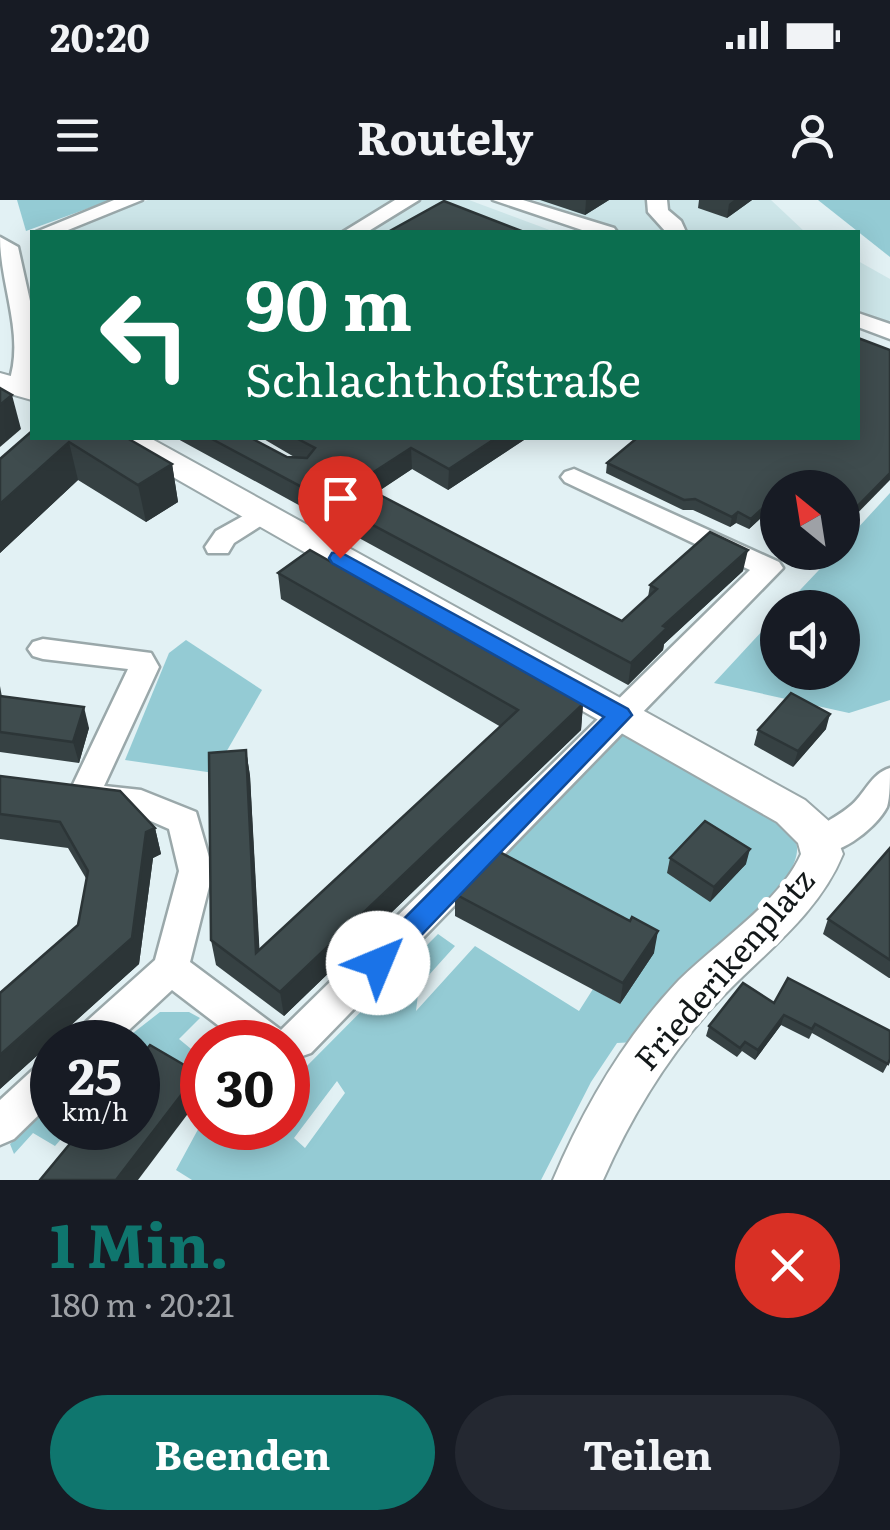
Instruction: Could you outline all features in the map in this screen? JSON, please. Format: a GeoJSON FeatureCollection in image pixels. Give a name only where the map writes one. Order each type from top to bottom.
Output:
{"type":"FeatureCollection","features":[{"type":"Feature","properties":{"kind":"main road"},"geometry":{"type":"LineString","coordinates":[[132,440],[791,811],[821,843]]}},
{"type":"Feature","properties":{"kind":"main road","name":"Friederikenplatz"},"geometry":{"type":"LineString","coordinates":[[578,1180],[610,1111],[652,1046],[721,966],[807,883],[820,862],[821,843]]}},
{"type":"Feature","properties":{"kind":"street"},"geometry":{"type":"LineString","coordinates":[[51,230],[132,200]]}},
{"type":"Feature","properties":{"kind":"street"},"geometry":{"type":"LineString","coordinates":[[357,230],[410,200]]}},
{"type":"Feature","properties":{"kind":"street"},"geometry":{"type":"LineString","coordinates":[[503,200],[600,230]]}},
{"type":"Feature","properties":{"kind":"street"},"geometry":{"type":"LineString","coordinates":[[657,200],[658,212],[675,230]]}},
{"type":"Feature","properties":{"kind":"street"},"geometry":{"type":"LineString","coordinates":[[21,384],[28,354],[22,275],[4,245],[30,238]]}},
{"type":"Feature","properties":{"kind":"street"},"geometry":{"type":"LineString","coordinates":[[860,321],[890,332]]}},
{"type":"Feature","properties":{"kind":"street"},"geometry":{"type":"LineString","coordinates":[[310,1029],[769,568],[574,477]]}},
{"type":"Feature","properties":{"kind":"street"},"geometry":{"type":"LineString","coordinates":[[218,546],[225,537],[261,514]]}},
{"type":"Feature","properties":{"kind":"street"},"geometry":{"type":"LineString","coordinates":[[43,650],[141,660],[144,667],[78,796]]}},
{"type":"Feature","properties":{"kind":"street"},"geometry":{"type":"LineString","coordinates":[[78,796],[164,652]]}},
{"type":"Feature","properties":{"kind":"street","name":"Friederikenplatz"},"geometry":{"type":"LineString","coordinates":[[821,843],[863,815],[890,780]]}},
{"type":"Feature","properties":{"kind":"street"},"geometry":{"type":"LineString","coordinates":[[78,796],[141,802],[184,821],[196,871],[171,968],[114,1020]]}},
{"type":"Feature","properties":{"kind":"street"},"geometry":{"type":"LineString","coordinates":[[171,968],[239,1020]]}},
{"type":"Feature","properties":{"kind":"street"},"geometry":{"type":"LineString","coordinates":[[0,1126],[30,1098]]}},
{"type":"Feature","properties":{"kind":"shaded area"},"geometry":{"type":"Polygon","coordinates":[[[17,200],[111,200],[26,231],[17,200]]]}},
{"type":"Feature","properties":{"kind":"shaded area"},"geometry":{"type":"Polygon","coordinates":[[[148,200],[469,200],[550,230],[66,230],[148,200]]]}},
{"type":"Feature","properties":{"kind":"shaded area"},"geometry":{"type":"Polygon","coordinates":[[[534,200],[771,200],[803,230],[617,230],[534,200]]]}},
{"type":"Feature","properties":{"kind":"shaded area"},"geometry":{"type":"Polygon","coordinates":[[[818,200],[890,200],[890,257],[818,200]]]}},
{"type":"Feature","properties":{"kind":"shaded area"},"geometry":{"type":"Polygon","coordinates":[[[860,262],[890,279],[890,320],[883,326],[860,316],[860,262]]]}},
{"type":"Feature","properties":{"kind":"shaded area"},"geometry":{"type":"Polygon","coordinates":[[[890,493],[890,700],[849,713],[714,683],[760,633],[760,690],[860,690],[860,590],[800,590],[819,570],[860,570],[860,526],[890,493]]]}},
{"type":"Feature","properties":{"kind":"shaded area"},"geometry":{"type":"Polygon","coordinates":[[[186,640],[262,690],[214,773],[125,760],[169,653],[186,640]]]}},
{"type":"Feature","properties":{"kind":"shaded area"},"geometry":{"type":"Polygon","coordinates":[[[623,732],[763,810],[793,836],[797,851],[791,869],[760,910],[689,976],[636,1042],[617,1043],[591,1082],[541,1180],[192,1180],[176,1170],[187,1150],[310,1150],[310,1141],[345,1093],[337,1081],[310,1117],[310,1063],[438,934],[455,946],[419,986],[416,1011],[475,946],[579,1011],[593,989],[620,1004],[653,952],[485,866],[623,732]]]}},
{"type":"Feature","properties":{"kind":"shaded area"},"geometry":{"type":"Polygon","coordinates":[[[160,1012],[189,1012],[200,1018],[180,1020],[180,1076],[160,1061],[160,1020],[150,1020],[160,1012]]]}},
{"type":"Feature","properties":{"kind":"shaded area"},"geometry":{"type":"Polygon","coordinates":[[[30,1125],[30,1136],[14,1154],[10,1144],[30,1125]]]}},
{"type":"Feature","properties":{"kind":"building"},"geometry":{"type":"Polygon","coordinates":[[[444,201],[519,230],[392,230],[444,201]]]}},
{"type":"Feature","properties":{"kind":"building"},"geometry":{"type":"Polygon","coordinates":[[[860,339],[890,350],[890,473],[860,504],[860,470],[760,470],[760,511],[751,519],[738,512],[732,517],[695,499],[684,500],[607,463],[635,440],[860,440],[860,339]]]}},
{"type":"Feature","properties":{"kind":"building"},"geometry":{"type":"Polygon","coordinates":[[[0,388],[12,395],[0,405],[0,388]]]}},
{"type":"Feature","properties":{"kind":"building"},"geometry":{"type":"Polygon","coordinates":[[[30,433],[30,440],[130,440],[172,464],[138,485],[69,442],[0,504],[0,459],[30,433]]]}},
{"type":"Feature","properties":{"kind":"building"},"geometry":{"type":"Polygon","coordinates":[[[214,440],[255,440],[287,457],[307,458],[315,448],[300,440],[493,440],[449,469],[411,448],[357,483],[622,621],[657,589],[650,585],[710,532],[748,550],[663,626],[667,628],[631,663],[214,440]]]}},
{"type":"Feature","properties":{"kind":"building"},"geometry":{"type":"Polygon","coordinates":[[[310,550],[583,704],[280,992],[211,940],[209,753],[246,750],[256,953],[518,710],[278,573],[310,550]]]}},
{"type":"Feature","properties":{"kind":"building"},"geometry":{"type":"Polygon","coordinates":[[[791,693],[830,714],[798,751],[758,730],[791,693]]]}},
{"type":"Feature","properties":{"kind":"building"},"geometry":{"type":"Polygon","coordinates":[[[0,696],[84,707],[73,742],[0,732],[0,696]]]}},
{"type":"Feature","properties":{"kind":"building"},"geometry":{"type":"Polygon","coordinates":[[[0,776],[120,791],[155,828],[146,832],[132,938],[39,1020],[30,1020],[30,1028],[0,1055],[0,993],[78,925],[88,871],[60,822],[0,814],[0,776]]]}},
{"type":"Feature","properties":{"kind":"building"},"geometry":{"type":"Polygon","coordinates":[[[705,821],[750,849],[714,887],[670,858],[705,821]]]}},
{"type":"Feature","properties":{"kind":"building"},"geometry":{"type":"Polygon","coordinates":[[[890,848],[890,960],[828,919],[890,848]]]}},
{"type":"Feature","properties":{"kind":"building"},"geometry":{"type":"Polygon","coordinates":[[[494,849],[630,921],[632,917],[658,931],[623,983],[455,894],[494,849]]]}},
{"type":"Feature","properties":{"kind":"building"},"geometry":{"type":"Polygon","coordinates":[[[788,978],[890,1031],[888,1064],[815,1024],[812,1029],[784,1015],[758,1050],[745,1042],[740,1048],[709,1026],[743,983],[774,1003],[788,978]]]}},
{"type":"Feature","properties":{"kind":"building"},"geometry":{"type":"Polygon","coordinates":[[[160,1051],[180,1062],[180,1096],[160,1123],[160,1051]]]}},
{"type":"Feature","properties":{"kind":"building"},"geometry":{"type":"Polygon","coordinates":[[[65,1150],[139,1150],[116,1180],[40,1180],[65,1150]]]}},
{"type":"Feature","properties":{"kind":"route"},"geometry":{"type":"LineString","coordinates":[[340,558],[620,715],[378,963]]}}]}
